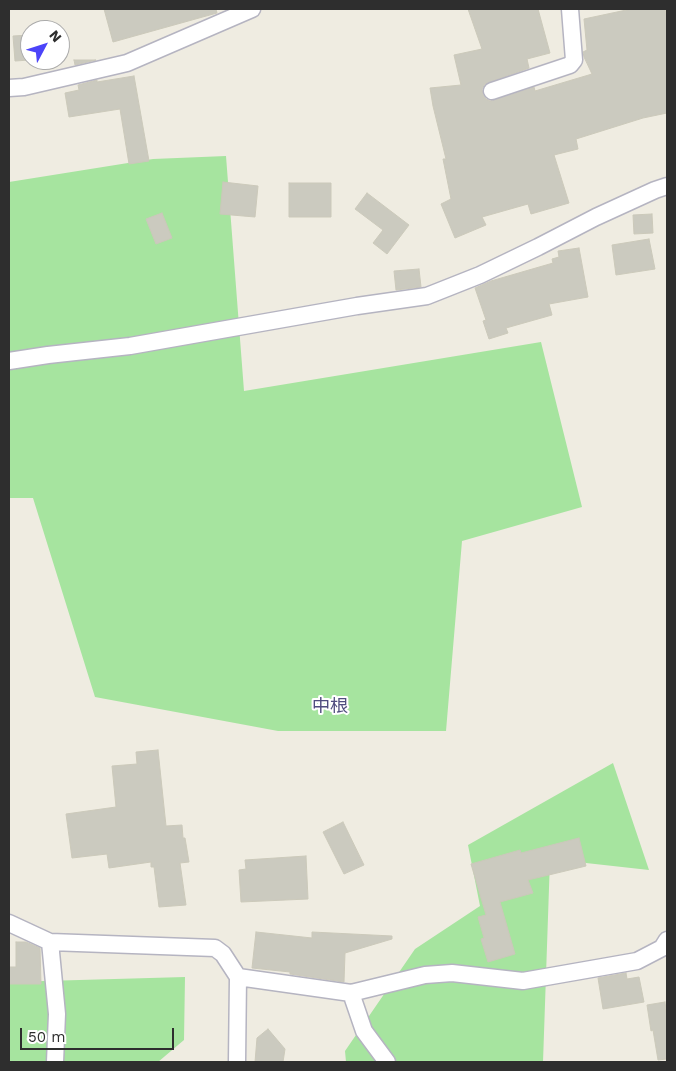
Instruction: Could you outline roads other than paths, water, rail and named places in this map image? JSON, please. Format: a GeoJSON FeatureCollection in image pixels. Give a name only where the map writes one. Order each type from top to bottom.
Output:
{"type":"FeatureCollection","features":[{"type":"Feature","properties":{"kind":"street"},"geometry":{"type":"LineString","coordinates":[[9,88],[24,87],[127,63],[252,9]]}},
{"type":"Feature","properties":{"kind":"street"},"geometry":{"type":"LineString","coordinates":[[492,91],[570,66],[574,60],[570,9]]}},
{"type":"Feature","properties":{"kind":"street"},"geometry":{"type":"LineString","coordinates":[[9,361],[130,346],[357,306],[427,296],[480,275],[604,213],[667,186]]}},
{"type":"Feature","properties":{"kind":"street"},"geometry":{"type":"LineString","coordinates":[[9,922],[50,942],[215,948],[223,954],[238,977],[237,1062]]}},
{"type":"Feature","properties":{"kind":"street"},"geometry":{"type":"LineString","coordinates":[[238,977],[351,992],[425,975],[452,973],[523,981],[638,961],[662,948],[667,940]]}},
{"type":"Feature","properties":{"kind":"street"},"geometry":{"type":"LineString","coordinates":[[50,942],[57,1014],[55,1062]]}},
{"type":"Feature","properties":{"kind":"street"},"geometry":{"type":"LineString","coordinates":[[351,992],[364,1031],[387,1062]]}},
{"type":"Feature","properties":{"kind":"district","name":"中根"},"geometry":{"type":"Point","coordinates":[330,707]}}]}
